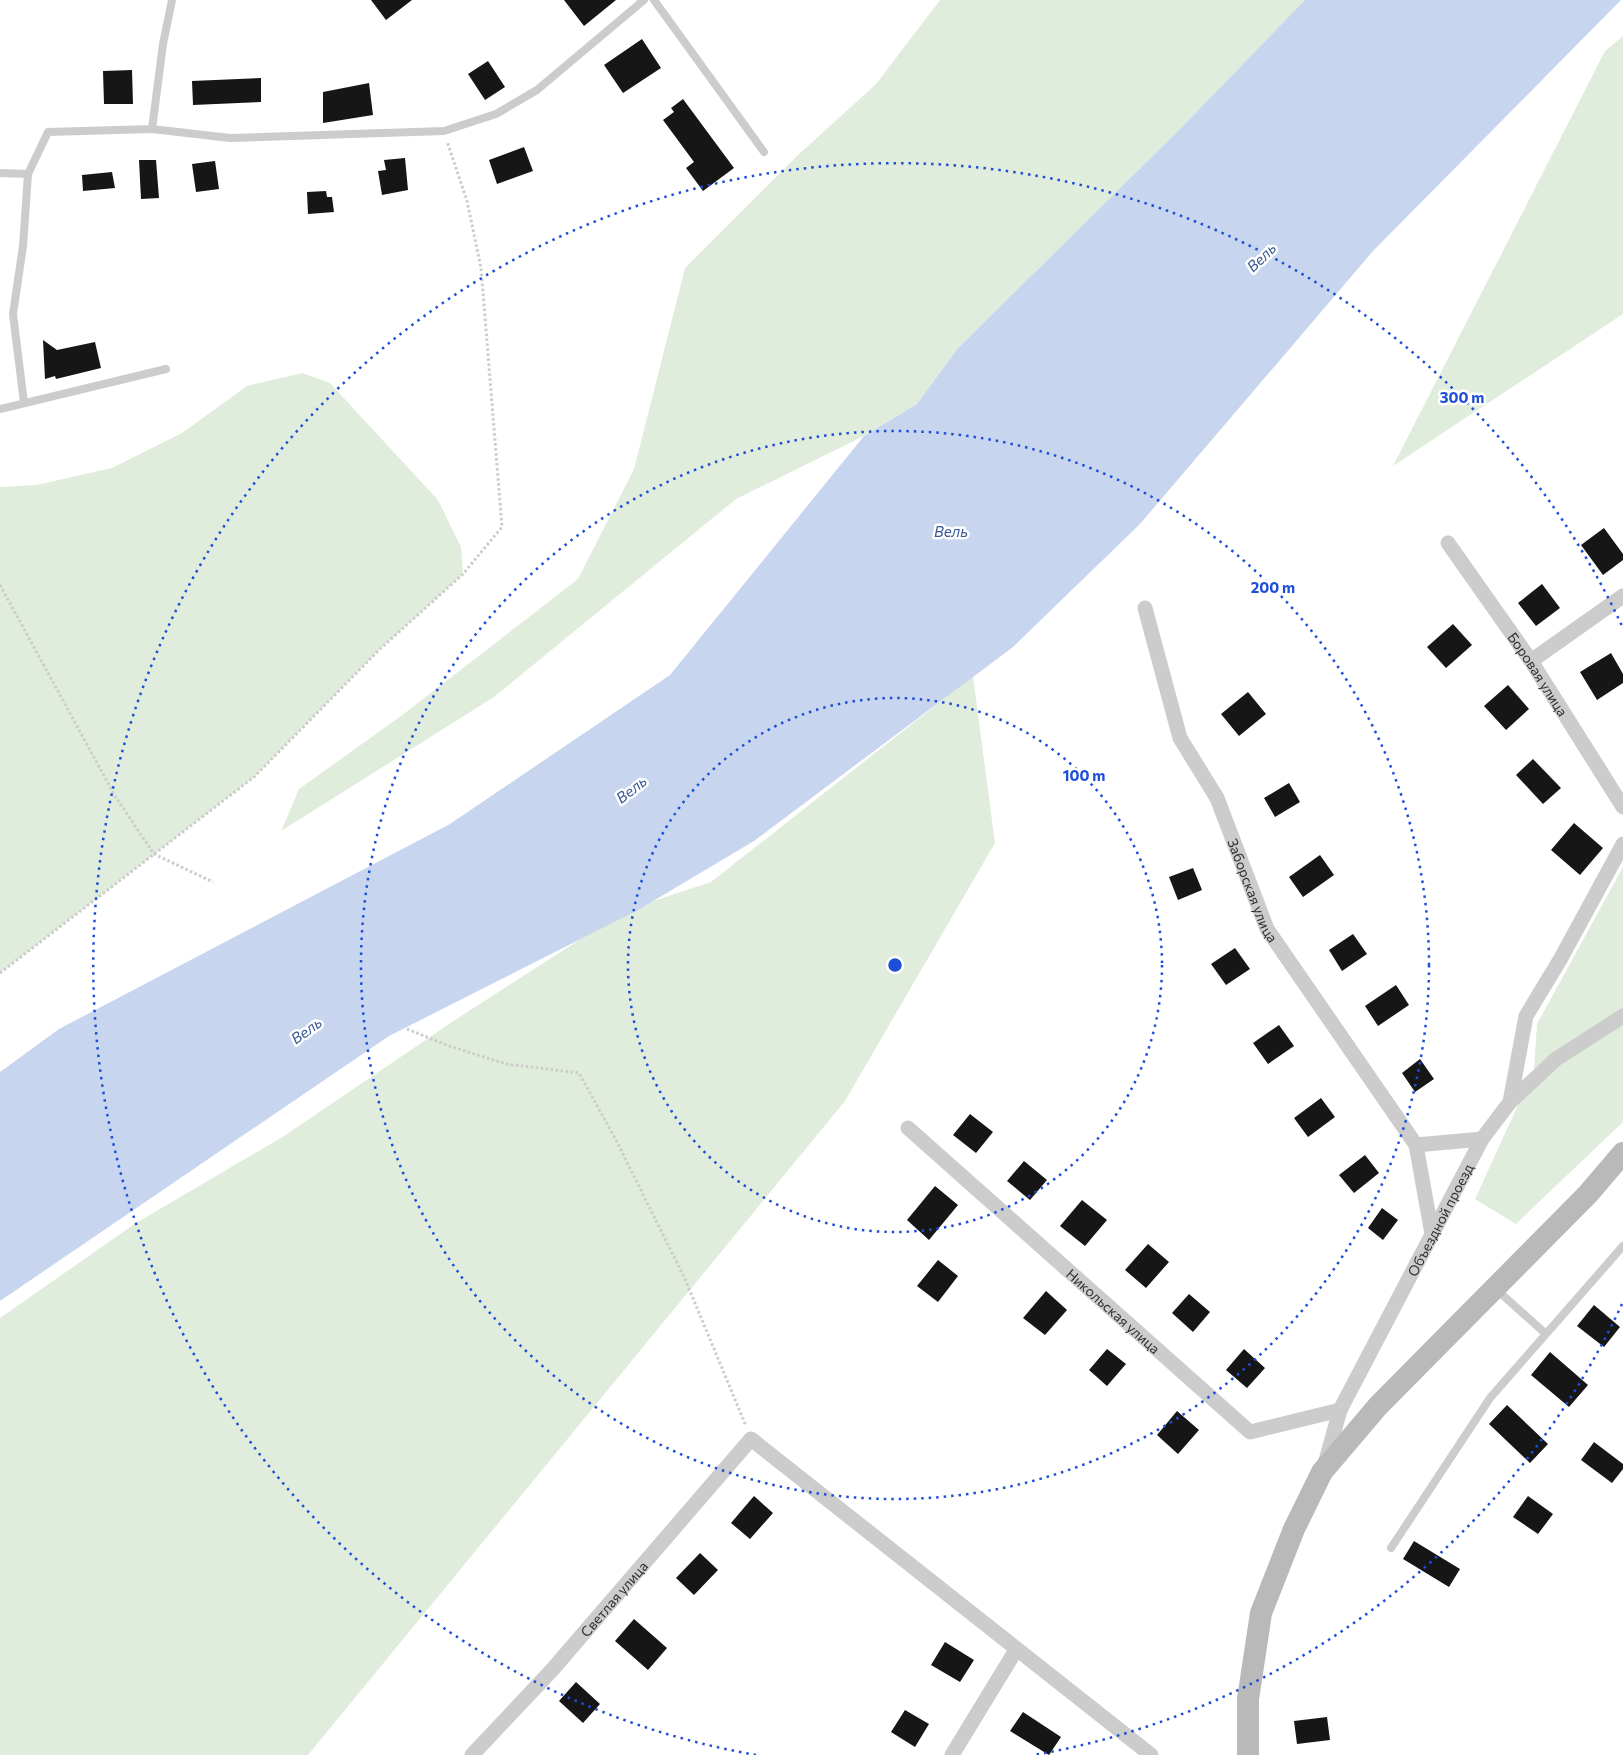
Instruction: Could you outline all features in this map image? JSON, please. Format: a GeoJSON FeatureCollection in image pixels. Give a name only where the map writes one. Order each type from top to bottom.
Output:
{"type":"FeatureCollection","features":[{"type":"Feature","properties":{"kind":"main road"},"geometry":{"type":"LineString","coordinates":[[1248,1755],[1248,1699],[1261,1612],[1294,1529],[1322,1472],[1378,1406],[1588,1194],[1623,1153]]}},
{"type":"Feature","properties":{"kind":"street","name":"Боровая улица"},"geometry":{"type":"LineString","coordinates":[[1448,543],[1531,661],[1623,807]]}},
{"type":"Feature","properties":{"kind":"street"},"geometry":{"type":"LineString","coordinates":[[1531,661],[1623,596]]}},
{"type":"Feature","properties":{"kind":"street","name":"Заборская улица"},"geometry":{"type":"LineString","coordinates":[[1145,608],[1180,738],[1217,798],[1267,929],[1416,1145]]}},
{"type":"Feature","properties":{"kind":"street"},"geometry":{"type":"LineString","coordinates":[[1510,1102],[1526,1016],[1561,958],[1623,844]]}},
{"type":"Feature","properties":{"kind":"street","name":"Объездной проезд"},"geometry":{"type":"LineString","coordinates":[[1322,1472],[1340,1410],[1482,1139],[1510,1102],[1556,1059],[1623,1016]]}},
{"type":"Feature","properties":{"kind":"street","name":"Никольская улица"},"geometry":{"type":"LineString","coordinates":[[908,1128],[1250,1432],[1340,1410]]}},
{"type":"Feature","properties":{"kind":"street"},"geometry":{"type":"LineString","coordinates":[[1432,1234],[1416,1145],[1482,1139]]}},
{"type":"Feature","properties":{"kind":"street"},"geometry":{"type":"LineString","coordinates":[[751,1439],[1151,1755]]}},
{"type":"Feature","properties":{"kind":"street","name":"Светлая улица"},"geometry":{"type":"LineString","coordinates":[[472,1755],[552,1670],[751,1439]]}},
{"type":"Feature","properties":{"kind":"street"},"geometry":{"type":"LineString","coordinates":[[952,1755],[1016,1650]]}},
{"type":"Feature","properties":{"kind":"lane"},"geometry":{"type":"LineString","coordinates":[[152,129],[163,44],[172,0]]}},
{"type":"Feature","properties":{"kind":"lane"},"geometry":{"type":"LineString","coordinates":[[24,403],[13,314],[23,246],[28,174],[48,132],[152,129],[230,138],[444,131],[496,114],[537,90],[644,0]]}},
{"type":"Feature","properties":{"kind":"lane"},"geometry":{"type":"LineString","coordinates":[[654,0],[764,152]]}},
{"type":"Feature","properties":{"kind":"lane"},"geometry":{"type":"LineString","coordinates":[[0,173],[28,174]]}},
{"type":"Feature","properties":{"kind":"lane"},"geometry":{"type":"LineString","coordinates":[[0,409],[166,370]]}},
{"type":"Feature","properties":{"kind":"lane"},"geometry":{"type":"LineString","coordinates":[[1391,1548],[1490,1398],[1623,1246]]}},
{"type":"Feature","properties":{"kind":"lane"},"geometry":{"type":"LineString","coordinates":[[1494,1288],[1546,1334]]}},
{"type":"Feature","properties":{"kind":"path"},"geometry":{"type":"LineString","coordinates":[[0,973],[254,777],[380,649],[463,574],[502,527],[481,268],[467,201],[444,131]]}},
{"type":"Feature","properties":{"kind":"path"},"geometry":{"type":"LineString","coordinates":[[0,585],[115,796],[154,854],[213,882]]}},
{"type":"Feature","properties":{"kind":"path"},"geometry":{"type":"LineString","coordinates":[[407,1029],[450,1046],[506,1064],[579,1073],[616,1140],[685,1279],[751,1439]]}},
{"type":"Feature","properties":{"kind":"green space"},"geometry":{"type":"Polygon","coordinates":[[[940,0],[1305,0],[1179,130],[958,348],[917,404],[864,436],[736,499],[494,697],[281,831],[299,789],[401,716],[578,579],[634,469],[685,268],[798,155],[876,84],[940,0]]]}},
{"type":"Feature","properties":{"kind":"green space"},"geometry":{"type":"Polygon","coordinates":[[[1623,36],[1623,314],[1393,466],[1605,51],[1623,36]]]}},
{"type":"Feature","properties":{"kind":"green space"},"geometry":{"type":"Polygon","coordinates":[[[302,373],[330,383],[438,500],[461,547],[463,574],[380,649],[254,777],[0,973],[0,487],[37,485],[112,468],[182,433],[247,386],[302,373]]]}},
{"type":"Feature","properties":{"kind":"green space"},"geometry":{"type":"Polygon","coordinates":[[[973,676],[995,843],[845,1101],[308,1755],[0,1755],[0,1318],[136,1223],[284,1136],[458,1018],[626,910],[711,882],[973,676]]]}},
{"type":"Feature","properties":{"kind":"green space"},"geometry":{"type":"Polygon","coordinates":[[[1623,867],[1623,1122],[1516,1224],[1475,1199],[1534,1070],[1537,1024],[1623,867]]]}},
{"type":"Feature","properties":{"kind":"water","name":"Вель"},"geometry":{"type":"Polygon","coordinates":[[[1305,0],[1621,0],[1373,251],[1140,524],[1013,647],[754,841],[638,910],[389,1036],[0,1301],[0,1072],[59,1029],[450,824],[670,675],[864,436],[917,404],[958,348],[1179,130],[1305,0]]]}},
{"type":"Feature","properties":{"kind":"building"},"geometry":{"type":"Polygon","coordinates":[[[371,0],[412,0],[386,20],[371,0]]]}},
{"type":"Feature","properties":{"kind":"building"},"geometry":{"type":"Polygon","coordinates":[[[564,0],[616,0],[584,26],[564,0]]]}},
{"type":"Feature","properties":{"kind":"building"},"geometry":{"type":"Polygon","coordinates":[[[642,39],[661,68],[623,93],[604,65],[642,39]]]}},
{"type":"Feature","properties":{"kind":"building"},"geometry":{"type":"Polygon","coordinates":[[[488,61],[505,87],[485,100],[468,74],[488,61]]]}},
{"type":"Feature","properties":{"kind":"building"},"geometry":{"type":"Polygon","coordinates":[[[132,70],[133,104],[104,104],[103,71],[132,70]]]}},
{"type":"Feature","properties":{"kind":"building"},"geometry":{"type":"Polygon","coordinates":[[[261,78],[261,102],[193,105],[192,81],[261,78]]]}},
{"type":"Feature","properties":{"kind":"building"},"geometry":{"type":"Polygon","coordinates":[[[369,83],[373,115],[323,123],[323,92],[369,83]]]}},
{"type":"Feature","properties":{"kind":"building"},"geometry":{"type":"Polygon","coordinates":[[[683,99],[734,168],[703,191],[686,168],[694,162],[663,120],[674,112],[671,108],[683,99]]]}},
{"type":"Feature","properties":{"kind":"building"},"geometry":{"type":"Polygon","coordinates":[[[524,147],[533,171],[497,184],[489,160],[524,147]]]}},
{"type":"Feature","properties":{"kind":"building"},"geometry":{"type":"Polygon","coordinates":[[[405,158],[408,190],[382,195],[378,171],[386,170],[384,160],[405,158]]]}},
{"type":"Feature","properties":{"kind":"building"},"geometry":{"type":"Polygon","coordinates":[[[139,160],[156,160],[159,198],[141,199],[139,160]]]}},
{"type":"Feature","properties":{"kind":"building"},"geometry":{"type":"Polygon","coordinates":[[[215,161],[219,189],[196,192],[192,164],[215,161]]]}},
{"type":"Feature","properties":{"kind":"building"},"geometry":{"type":"Polygon","coordinates":[[[112,172],[115,188],[83,191],[82,175],[112,172]]]}},
{"type":"Feature","properties":{"kind":"building"},"geometry":{"type":"Polygon","coordinates":[[[326,191],[327,197],[332,197],[334,212],[308,214],[307,192],[326,191]]]}},
{"type":"Feature","properties":{"kind":"building"},"geometry":{"type":"Polygon","coordinates":[[[43,340],[57,350],[95,342],[101,368],[56,379],[55,376],[45,379],[43,340]]]}},
{"type":"Feature","properties":{"kind":"building"},"geometry":{"type":"Polygon","coordinates":[[[1604,528],[1623,554],[1623,560],[1603,575],[1581,545],[1604,528]]]}},
{"type":"Feature","properties":{"kind":"building"},"geometry":{"type":"Polygon","coordinates":[[[1542,584],[1560,608],[1536,626],[1518,603],[1542,584]]]}},
{"type":"Feature","properties":{"kind":"building"},"geometry":{"type":"Polygon","coordinates":[[[1453,624],[1472,645],[1446,668],[1427,647],[1453,624]]]}},
{"type":"Feature","properties":{"kind":"building"},"geometry":{"type":"Polygon","coordinates":[[[1611,653],[1623,674],[1623,683],[1597,700],[1580,672],[1611,653]]]}},
{"type":"Feature","properties":{"kind":"building"},"geometry":{"type":"Polygon","coordinates":[[[1508,685],[1529,709],[1506,730],[1484,706],[1508,685]]]}},
{"type":"Feature","properties":{"kind":"building"},"geometry":{"type":"Polygon","coordinates":[[[1248,692],[1266,714],[1239,736],[1221,714],[1248,692]]]}},
{"type":"Feature","properties":{"kind":"building"},"geometry":{"type":"Polygon","coordinates":[[[1533,759],[1561,788],[1543,804],[1516,775],[1533,759]]]}},
{"type":"Feature","properties":{"kind":"building"},"geometry":{"type":"Polygon","coordinates":[[[1289,783],[1300,802],[1275,817],[1264,798],[1289,783]]]}},
{"type":"Feature","properties":{"kind":"building"},"geometry":{"type":"Polygon","coordinates":[[[1574,823],[1603,848],[1580,875],[1551,850],[1574,823]]]}},
{"type":"Feature","properties":{"kind":"building"},"geometry":{"type":"Polygon","coordinates":[[[1320,855],[1334,875],[1303,897],[1289,877],[1320,855]]]}},
{"type":"Feature","properties":{"kind":"building"},"geometry":{"type":"Polygon","coordinates":[[[1193,868],[1202,890],[1178,900],[1169,877],[1193,868]]]}},
{"type":"Feature","properties":{"kind":"building"},"geometry":{"type":"Polygon","coordinates":[[[1353,934],[1367,954],[1342,971],[1329,950],[1353,934]]]}},
{"type":"Feature","properties":{"kind":"building"},"geometry":{"type":"Polygon","coordinates":[[[1235,948],[1250,969],[1226,985],[1211,964],[1235,948]]]}},
{"type":"Feature","properties":{"kind":"building"},"geometry":{"type":"Polygon","coordinates":[[[1396,985],[1409,1005],[1378,1026],[1365,1006],[1396,985]]]}},
{"type":"Feature","properties":{"kind":"building"},"geometry":{"type":"Polygon","coordinates":[[[1279,1025],[1294,1046],[1268,1064],[1253,1043],[1279,1025]]]}},
{"type":"Feature","properties":{"kind":"building"},"geometry":{"type":"Polygon","coordinates":[[[1420,1059],[1434,1079],[1415,1092],[1402,1073],[1420,1059]]]}},
{"type":"Feature","properties":{"kind":"building"},"geometry":{"type":"Polygon","coordinates":[[[1321,1098],[1335,1117],[1308,1137],[1294,1118],[1321,1098]]]}},
{"type":"Feature","properties":{"kind":"building"},"geometry":{"type":"Polygon","coordinates":[[[970,1114],[993,1132],[976,1153],[953,1135],[970,1114]]]}},
{"type":"Feature","properties":{"kind":"building"},"geometry":{"type":"Polygon","coordinates":[[[1365,1155],[1379,1173],[1354,1193],[1339,1175],[1365,1155]]]}},
{"type":"Feature","properties":{"kind":"building"},"geometry":{"type":"Polygon","coordinates":[[[1024,1161],[1047,1180],[1030,1200],[1007,1181],[1024,1161]]]}},
{"type":"Feature","properties":{"kind":"building"},"geometry":{"type":"Polygon","coordinates":[[[935,1186],[958,1205],[929,1240],[907,1220],[935,1186]]]}},
{"type":"Feature","properties":{"kind":"building"},"geometry":{"type":"Polygon","coordinates":[[[1082,1200],[1107,1220],[1085,1246],[1060,1226],[1082,1200]]]}},
{"type":"Feature","properties":{"kind":"building"},"geometry":{"type":"Polygon","coordinates":[[[1382,1208],[1398,1220],[1383,1240],[1368,1228],[1382,1208]]]}},
{"type":"Feature","properties":{"kind":"building"},"geometry":{"type":"Polygon","coordinates":[[[1148,1244],[1169,1262],[1146,1288],[1125,1270],[1148,1244]]]}},
{"type":"Feature","properties":{"kind":"building"},"geometry":{"type":"Polygon","coordinates":[[[938,1260],[958,1276],[938,1302],[917,1286],[938,1260]]]}},
{"type":"Feature","properties":{"kind":"building"},"geometry":{"type":"Polygon","coordinates":[[[1046,1291],[1067,1310],[1045,1335],[1023,1318],[1046,1291]]]}},
{"type":"Feature","properties":{"kind":"building"},"geometry":{"type":"Polygon","coordinates":[[[1189,1294],[1210,1312],[1193,1332],[1172,1313],[1189,1294]]]}},
{"type":"Feature","properties":{"kind":"building"},"geometry":{"type":"Polygon","coordinates":[[[1594,1305],[1620,1327],[1604,1347],[1577,1326],[1594,1305]]]}},
{"type":"Feature","properties":{"kind":"building"},"geometry":{"type":"Polygon","coordinates":[[[1107,1349],[1126,1364],[1107,1386],[1089,1370],[1107,1349]]]}},
{"type":"Feature","properties":{"kind":"building"},"geometry":{"type":"Polygon","coordinates":[[[1244,1349],[1265,1368],[1247,1388],[1226,1370],[1244,1349]]]}},
{"type":"Feature","properties":{"kind":"building"},"geometry":{"type":"Polygon","coordinates":[[[1550,1352],[1588,1385],[1569,1407],[1531,1375],[1550,1352]]]}},
{"type":"Feature","properties":{"kind":"building"},"geometry":{"type":"Polygon","coordinates":[[[1507,1405],[1548,1444],[1530,1463],[1489,1424],[1507,1405]]]}},
{"type":"Feature","properties":{"kind":"building"},"geometry":{"type":"Polygon","coordinates":[[[1177,1411],[1199,1430],[1178,1454],[1157,1435],[1177,1411]]]}},
{"type":"Feature","properties":{"kind":"building"},"geometry":{"type":"Polygon","coordinates":[[[1594,1442],[1623,1464],[1623,1469],[1612,1483],[1581,1460],[1594,1442]]]}},
{"type":"Feature","properties":{"kind":"building"},"geometry":{"type":"Polygon","coordinates":[[[754,1496],[773,1513],[750,1539],[731,1523],[754,1496]]]}},
{"type":"Feature","properties":{"kind":"building"},"geometry":{"type":"Polygon","coordinates":[[[1528,1496],[1553,1514],[1538,1534],[1513,1517],[1528,1496]]]}},
{"type":"Feature","properties":{"kind":"building"},"geometry":{"type":"Polygon","coordinates":[[[1414,1541],[1460,1569],[1449,1587],[1403,1559],[1414,1541]]]}},
{"type":"Feature","properties":{"kind":"building"},"geometry":{"type":"Polygon","coordinates":[[[700,1553],[718,1570],[694,1595],[676,1578],[700,1553]]]}},
{"type":"Feature","properties":{"kind":"building"},"geometry":{"type":"Polygon","coordinates":[[[634,1619],[667,1648],[648,1670],[615,1641],[634,1619]]]}},
{"type":"Feature","properties":{"kind":"building"},"geometry":{"type":"Polygon","coordinates":[[[945,1642],[974,1660],[960,1682],[931,1665],[945,1642]]]}},
{"type":"Feature","properties":{"kind":"building"},"geometry":{"type":"Polygon","coordinates":[[[576,1682],[600,1704],[583,1723],[559,1701],[576,1682]]]}},
{"type":"Feature","properties":{"kind":"building"},"geometry":{"type":"Polygon","coordinates":[[[905,1710],[929,1724],[915,1747],[891,1732],[905,1710]]]}},
{"type":"Feature","properties":{"kind":"building"},"geometry":{"type":"Polygon","coordinates":[[[1023,1712],[1061,1737],[1049,1755],[1010,1731],[1023,1712]]]}},
{"type":"Feature","properties":{"kind":"building"},"geometry":{"type":"Polygon","coordinates":[[[1327,1717],[1330,1740],[1297,1744],[1294,1721],[1327,1717]]]}}]}
